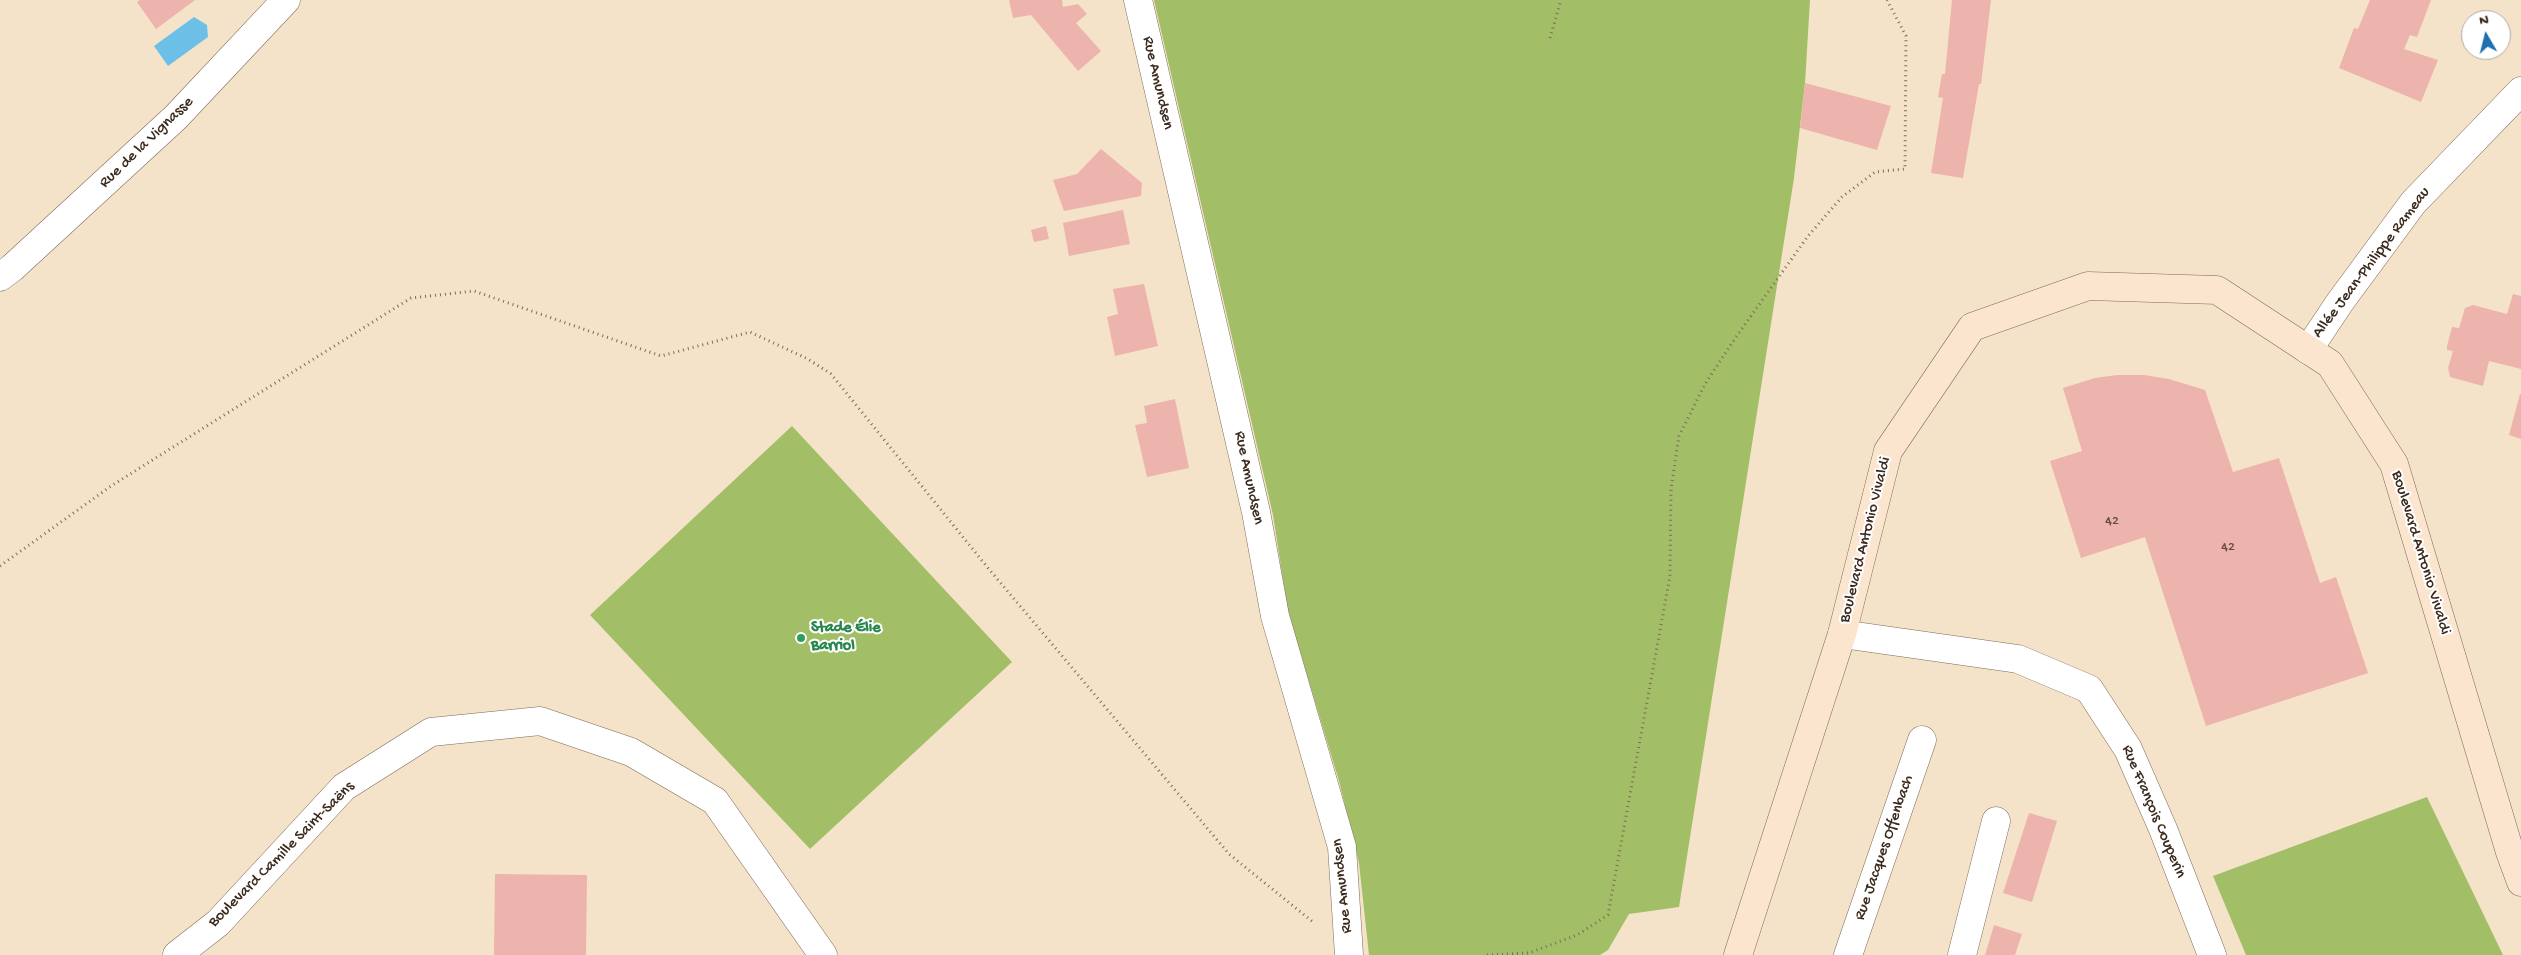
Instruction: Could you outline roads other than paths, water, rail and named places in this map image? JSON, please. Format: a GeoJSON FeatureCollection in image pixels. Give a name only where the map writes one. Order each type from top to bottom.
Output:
{"type":"FeatureCollection","features":[{"type":"Feature","properties":{"kind":"street","name":"Rue de la Vignasse"},"geometry":{"type":"LineString","coordinates":[[0,277],[176,117],[286,0]]}},
{"type":"Feature","properties":{"kind":"street","name":"Rue Amundsen"},"geometry":{"type":"LineString","coordinates":[[1138,0],[1256,512],[1275,616],[1342,847],[1349,946]]}},
{"type":"Feature","properties":{"kind":"street","name":"Allée Jean-Philippe Rameau"},"geometry":{"type":"LineString","coordinates":[[2308,350],[2340,302],[2413,203],[2521,91]]}},
{"type":"Feature","properties":{"kind":"street","name":"Boulevard Antonio Vivaldi"},"geometry":{"type":"LineString","coordinates":[[1738,955],[1842,634],[1888,451],[1972,327],[2088,286],[2217,290],[2330,364],[2394,464],[2510,852],[2521,882]]}},
{"type":"Feature","properties":{"kind":"street","name":"Rue François Couperin"},"geometry":{"type":"LineString","coordinates":[[1842,634],[2018,659],[2089,688],[2128,749],[2163,829],[2212,955]]}},
{"type":"Feature","properties":{"kind":"street","name":"Boulevard Camille Saint-Saëns"},"geometry":{"type":"LineString","coordinates":[[177,955],[218,922],[344,788],[352,782],[431,732],[540,721],[631,752],[715,801],[823,955]]}},
{"type":"Feature","properties":{"kind":"street","name":"Rue Jacques Offenbach"},"geometry":{"type":"LineString","coordinates":[[1848,955],[1922,740]]}},
{"type":"Feature","properties":{"kind":"street"},"geometry":{"type":"LineString","coordinates":[[1962,955],[1996,821]]}},
{"type":"Feature","properties":{"kind":"water"},"geometry":{"type":"Polygon","coordinates":[[[194,17],[207,25],[208,37],[168,66],[154,46],[194,17]]]}},
{"type":"Feature","properties":{"kind":"place","name":"Stade Élie Barriol"},"geometry":{"type":"Point","coordinates":[801,638]}}]}
